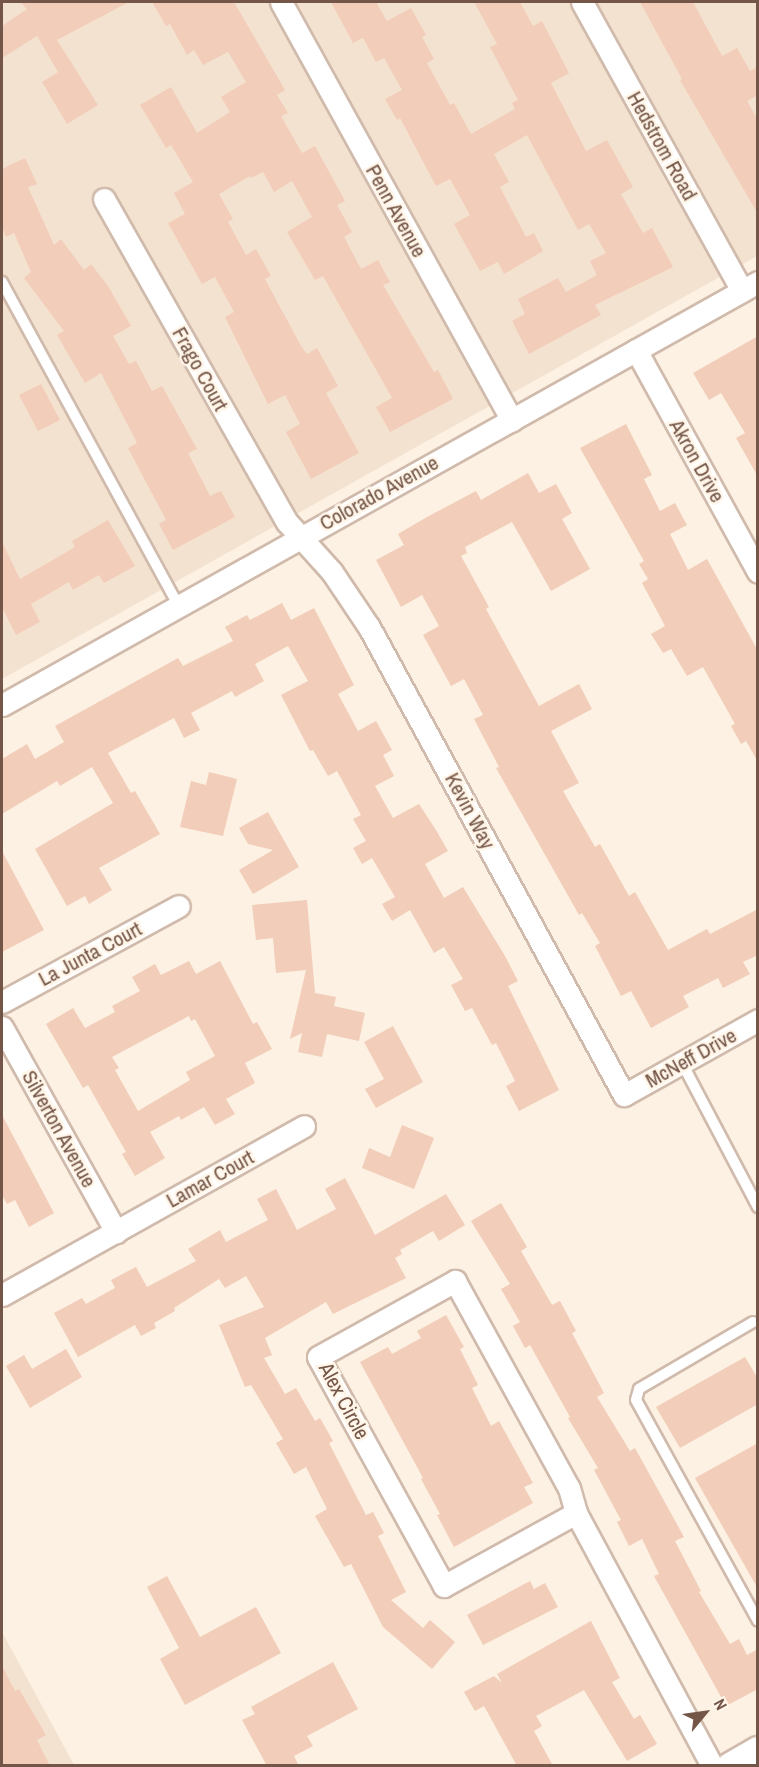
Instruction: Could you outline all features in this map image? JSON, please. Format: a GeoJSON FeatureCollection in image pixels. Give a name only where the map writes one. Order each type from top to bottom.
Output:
{"type":"FeatureCollection","features":[{"type":"Feature","properties":{"kind":"street","name":"Penn Avenue"},"geometry":{"type":"LineString","coordinates":[[281,2],[512,420]]}},
{"type":"Feature","properties":{"kind":"street","name":"Hedstrom Road"},"geometry":{"type":"LineString","coordinates":[[582,2],[750,286]]}},
{"type":"Feature","properties":{"kind":"street","name":"Frago Court"},"geometry":{"type":"LineString","coordinates":[[104,198],[287,522],[300,537]]}},
{"type":"Feature","properties":{"kind":"street","name":"Colorado Avenue"},"geometry":{"type":"LineString","coordinates":[[2,705],[750,286]]}},
{"type":"Feature","properties":{"kind":"street","name":"Akron Drive"},"geometry":{"type":"LineString","coordinates":[[636,350],[758,572]]}},
{"type":"Feature","properties":{"kind":"street","name":"Kevin Way"},"geometry":{"type":"LineString","coordinates":[[300,537],[332,572],[369,627],[624,1095]]}},
{"type":"Feature","properties":{"kind":"street","name":"La Junta Court"},"geometry":{"type":"LineString","coordinates":[[2,1002],[179,906]]}},
{"type":"Feature","properties":{"kind":"street","name":"McNeff Drive"},"geometry":{"type":"LineString","coordinates":[[624,1095],[758,1020]]}},
{"type":"Feature","properties":{"kind":"street","name":"Silverton Avenue"},"geometry":{"type":"LineString","coordinates":[[2,1027],[116,1232]]}},
{"type":"Feature","properties":{"kind":"street","name":"Lamar Court"},"geometry":{"type":"LineString","coordinates":[[2,1295],[303,1126]]}},
{"type":"Feature","properties":{"kind":"street","name":"Alex Circle"},"geometry":{"type":"LineString","coordinates":[[576,1513],[444,1586],[318,1357],[455,1281],[569,1488],[576,1513],[712,1766]]}},
{"type":"Feature","properties":{"kind":"street"},"geometry":{"type":"LineString","coordinates":[[730,1766],[758,1750]]}},
{"type":"Feature","properties":{"kind":"lane"},"geometry":{"type":"LineString","coordinates":[[2,282],[178,606]]}},
{"type":"Feature","properties":{"kind":"lane"},"geometry":{"type":"LineString","coordinates":[[682,1063],[758,1207]]}},
{"type":"Feature","properties":{"kind":"lane"},"geometry":{"type":"LineString","coordinates":[[756,1324],[639,1389],[636,1400],[758,1621]]}},
{"type":"Feature","properties":{"kind":"shaded area"},"geometry":{"type":"Polygon","coordinates":[[[2,2],[757,2],[757,256],[2,679],[2,2]]]}},
{"type":"Feature","properties":{"kind":"shaded area"},"geometry":{"type":"Polygon","coordinates":[[[2,1632],[74,1765],[2,1765],[2,1632]]]}},
{"type":"Feature","properties":{"kind":"building"},"geometry":{"type":"Polygon","coordinates":[[[20,2],[129,2],[57,40],[98,105],[67,124],[42,82],[58,72],[37,36],[2,58],[2,26],[27,9],[20,2]]]}},
{"type":"Feature","properties":{"kind":"building"},"geometry":{"type":"Polygon","coordinates":[[[152,2],[234,2],[285,90],[277,95],[288,113],[281,116],[302,153],[315,146],[345,201],[337,205],[352,232],[344,237],[361,269],[378,260],[390,282],[383,285],[434,372],[438,370],[453,399],[390,432],[376,407],[392,398],[323,276],[315,280],[287,232],[312,217],[292,181],[274,192],[263,172],[251,178],[250,176],[219,194],[233,219],[228,222],[246,255],[256,249],[271,276],[265,279],[301,346],[307,354],[317,348],[338,386],[326,393],[359,453],[311,479],[286,432],[300,424],[285,395],[268,404],[225,317],[234,312],[215,277],[202,284],[168,223],[185,214],[174,193],[193,182],[171,145],[166,148],[140,105],[171,87],[197,133],[230,112],[221,97],[246,82],[228,52],[203,65],[194,50],[187,55],[170,24],[166,26],[152,2]]]}},
{"type":"Feature","properties":{"kind":"building"},"geometry":{"type":"Polygon","coordinates":[[[331,2],[376,2],[387,21],[411,8],[426,35],[422,37],[434,59],[427,63],[450,105],[454,103],[471,134],[515,109],[512,103],[518,100],[490,47],[497,44],[474,2],[520,2],[533,26],[542,21],[569,73],[551,83],[586,151],[607,140],[633,187],[621,194],[643,233],[652,228],[673,267],[595,305],[601,315],[529,354],[512,321],[525,314],[518,299],[558,278],[566,292],[597,275],[590,261],[606,253],[589,224],[578,230],[527,135],[494,154],[509,182],[500,187],[526,237],[534,233],[543,251],[504,274],[498,262],[480,271],[454,224],[470,215],[450,179],[436,186],[400,118],[397,120],[385,99],[402,90],[384,58],[376,62],[363,38],[353,43],[331,2]]]}},
{"type":"Feature","properties":{"kind":"building"},"geometry":{"type":"Polygon","coordinates":[[[640,2],[693,2],[722,56],[737,48],[750,71],[758,67],[758,95],[747,101],[758,120],[758,214],[680,80],[682,79],[640,2]]]}},
{"type":"Feature","properties":{"kind":"building"},"geometry":{"type":"Polygon","coordinates":[[[25,158],[37,184],[28,187],[54,245],[61,239],[84,270],[91,264],[108,286],[131,326],[113,336],[129,364],[136,361],[152,391],[162,386],[197,449],[188,453],[210,496],[221,491],[235,517],[173,550],[159,524],[166,520],[128,448],[137,443],[101,373],[85,383],[57,335],[64,331],[24,278],[31,272],[14,233],[6,237],[2,226],[2,169],[25,158]]]}},
{"type":"Feature","properties":{"kind":"building"},"geometry":{"type":"Polygon","coordinates":[[[758,336],[758,477],[736,438],[745,433],[721,393],[709,400],[693,373],[758,336]]]}},
{"type":"Feature","properties":{"kind":"building"},"geometry":{"type":"Polygon","coordinates":[[[41,384],[60,420],[38,431],[19,395],[41,384]]]}},
{"type":"Feature","properties":{"kind":"building"},"geometry":{"type":"Polygon","coordinates":[[[626,424],[652,475],[644,479],[660,511],[675,503],[687,525],[670,534],[688,570],[707,559],[758,651],[758,762],[746,741],[741,744],[731,726],[735,724],[703,667],[687,676],[671,649],[663,653],[651,634],[665,626],[642,583],[648,579],[639,564],[644,561],[580,448],[626,424]]]}},
{"type":"Feature","properties":{"kind":"building"},"geometry":{"type":"Polygon","coordinates":[[[528,473],[539,493],[556,484],[572,513],[562,519],[590,569],[551,591],[512,522],[465,547],[467,553],[461,556],[489,607],[486,609],[539,706],[579,684],[592,709],[551,731],[579,783],[563,791],[595,847],[600,844],[629,896],[635,892],[668,950],[707,929],[710,934],[758,909],[758,955],[743,962],[750,974],[723,988],[718,978],[683,996],[689,1007],[651,1028],[631,991],[621,996],[595,946],[600,943],[582,913],[579,915],[496,768],[499,767],[474,719],[483,715],[464,679],[451,686],[423,635],[439,626],[422,595],[401,607],[376,560],[404,545],[398,534],[427,517],[476,491],[481,500],[528,473]]]}},
{"type":"Feature","properties":{"kind":"building"},"geometry":{"type":"Polygon","coordinates":[[[108,520],[135,566],[104,583],[99,575],[73,590],[69,582],[31,604],[40,622],[16,635],[2,607],[2,542],[20,579],[75,547],[72,541],[108,520]]]}},
{"type":"Feature","properties":{"kind":"building"},"geometry":{"type":"Polygon","coordinates":[[[282,603],[291,620],[314,608],[354,685],[338,694],[358,731],[376,721],[392,750],[383,755],[394,776],[375,786],[393,818],[419,804],[448,851],[425,864],[444,898],[463,887],[518,981],[508,986],[559,1090],[519,1111],[506,1086],[515,1081],[496,1043],[492,1045],[472,1008],[465,1011],[451,985],[463,979],[444,947],[434,953],[410,910],[392,921],[382,904],[395,897],[372,858],[362,864],[353,848],[366,841],[353,819],[361,815],[337,771],[328,776],[313,750],[310,751],[281,695],[308,681],[288,646],[255,664],[264,681],[235,697],[232,691],[191,713],[200,730],[184,738],[174,718],[108,753],[131,793],[135,791],[160,834],[99,868],[112,890],[89,904],[85,896],[67,906],[35,849],[113,803],[92,767],[60,786],[57,781],[2,814],[2,759],[27,744],[35,759],[64,742],[55,726],[178,658],[183,666],[233,641],[225,627],[247,615],[250,620],[282,603]]]}},
{"type":"Feature","properties":{"kind":"building"},"geometry":{"type":"Polygon","coordinates":[[[209,772],[237,779],[223,836],[180,827],[191,781],[206,785],[209,772]]]}},
{"type":"Feature","properties":{"kind":"building"},"geometry":{"type":"Polygon","coordinates":[[[268,812],[299,867],[253,894],[239,870],[273,850],[248,844],[239,828],[268,812]]]}},
{"type":"Feature","properties":{"kind":"building"},"geometry":{"type":"Polygon","coordinates":[[[2,851],[44,930],[2,952],[2,851]]]}},
{"type":"Feature","properties":{"kind":"building"},"geometry":{"type":"Polygon","coordinates":[[[307,900],[315,993],[336,997],[334,1006],[365,1013],[359,1041],[327,1034],[322,1057],[298,1052],[302,1033],[290,1039],[306,970],[276,973],[273,938],[256,940],[252,905],[307,900]]]}},
{"type":"Feature","properties":{"kind":"building"},"geometry":{"type":"Polygon","coordinates":[[[189,961],[196,974],[220,961],[253,1024],[257,1022],[272,1049],[245,1063],[255,1083],[226,1099],[235,1114],[215,1125],[204,1107],[181,1120],[179,1116],[150,1132],[165,1158],[135,1176],[122,1154],[126,1152],[88,1085],[83,1088],[46,1024],[73,1008],[85,1028],[115,1012],[112,1006],[140,991],[132,977],[155,964],[161,975],[189,961]],[[189,1016],[112,1057],[119,1068],[115,1070],[138,1111],[190,1080],[186,1072],[215,1056],[195,1019],[191,1021],[189,1016]]]}},
{"type":"Feature","properties":{"kind":"building"},"geometry":{"type":"Polygon","coordinates":[[[393,1026],[423,1082],[376,1108],[365,1089],[384,1079],[364,1042],[393,1026]]]}},
{"type":"Feature","properties":{"kind":"building"},"geometry":{"type":"Polygon","coordinates":[[[2,1115],[54,1213],[29,1227],[15,1200],[7,1204],[2,1195],[2,1115]]]}},
{"type":"Feature","properties":{"kind":"building"},"geometry":{"type":"Polygon","coordinates":[[[402,1125],[434,1138],[414,1189],[362,1168],[369,1148],[390,1157],[402,1125]]]}},
{"type":"Feature","properties":{"kind":"building"},"geometry":{"type":"Polygon","coordinates":[[[345,1178],[375,1235],[446,1194],[465,1225],[439,1241],[433,1231],[400,1250],[402,1254],[395,1258],[406,1278],[333,1314],[326,1302],[265,1338],[272,1355],[264,1358],[285,1394],[296,1388],[315,1421],[320,1418],[333,1441],[329,1443],[366,1515],[373,1512],[384,1533],[378,1536],[406,1592],[391,1600],[423,1628],[430,1620],[455,1642],[432,1669],[383,1627],[351,1564],[344,1567],[315,1516],[327,1509],[306,1467],[294,1474],[276,1443],[283,1439],[251,1385],[245,1387],[219,1325],[264,1307],[246,1276],[225,1288],[219,1279],[174,1308],[175,1311],[154,1323],[156,1328],[141,1336],[135,1325],[78,1357],[54,1313],[82,1298],[86,1304],[115,1288],[111,1280],[136,1267],[147,1287],[196,1261],[188,1249],[220,1230],[226,1242],[268,1220],[257,1199],[276,1189],[297,1230],[336,1209],[325,1189],[345,1178]]]}},
{"type":"Feature","properties":{"kind":"building"},"geometry":{"type":"Polygon","coordinates":[[[501,1203],[527,1247],[521,1251],[552,1305],[560,1301],[576,1331],[572,1333],[604,1393],[597,1397],[630,1451],[635,1448],[684,1537],[675,1541],[701,1591],[699,1592],[730,1644],[739,1639],[747,1655],[758,1649],[758,1689],[726,1706],[654,1576],[659,1574],[642,1539],[629,1546],[617,1522],[621,1520],[594,1470],[598,1468],[568,1418],[570,1417],[530,1345],[525,1348],[513,1326],[520,1322],[501,1289],[510,1284],[471,1221],[501,1203]]]}},
{"type":"Feature","properties":{"kind":"building"},"geometry":{"type":"Polygon","coordinates":[[[446,1315],[464,1347],[460,1349],[478,1385],[472,1388],[491,1426],[499,1421],[533,1483],[524,1487],[533,1503],[454,1547],[437,1515],[440,1514],[421,1479],[423,1478],[360,1362],[388,1347],[392,1354],[421,1338],[417,1331],[446,1315]]]}},
{"type":"Feature","properties":{"kind":"building"},"geometry":{"type":"Polygon","coordinates":[[[66,1349],[82,1377],[30,1408],[6,1366],[24,1355],[32,1369],[66,1349]]]}},
{"type":"Feature","properties":{"kind":"building"},"geometry":{"type":"Polygon","coordinates":[[[745,1357],[758,1379],[758,1404],[680,1448],[656,1407],[745,1357]]]}},
{"type":"Feature","properties":{"kind":"building"},"geometry":{"type":"Polygon","coordinates":[[[758,1443],[758,1589],[695,1478],[758,1443]]]}},
{"type":"Feature","properties":{"kind":"building"},"geometry":{"type":"Polygon","coordinates":[[[167,1576],[200,1637],[256,1607],[281,1653],[185,1705],[160,1659],[179,1648],[147,1587],[167,1576]]]}},
{"type":"Feature","properties":{"kind":"building"},"geometry":{"type":"Polygon","coordinates":[[[530,1581],[534,1589],[545,1583],[558,1607],[483,1645],[467,1615],[530,1581]]]}},
{"type":"Feature","properties":{"kind":"building"},"geometry":{"type":"Polygon","coordinates":[[[591,1621],[620,1678],[612,1682],[634,1719],[640,1715],[657,1744],[627,1761],[584,1690],[536,1716],[542,1726],[534,1731],[553,1766],[517,1766],[484,1706],[475,1711],[464,1692],[494,1676],[502,1683],[497,1674],[591,1621]]]}},
{"type":"Feature","properties":{"kind":"building"},"geometry":{"type":"Polygon","coordinates":[[[333,1662],[358,1709],[307,1736],[313,1746],[294,1756],[299,1766],[267,1766],[242,1720],[255,1714],[251,1707],[333,1662]]]}},
{"type":"Feature","properties":{"kind":"building"},"geometry":{"type":"Polygon","coordinates":[[[2,1666],[15,1691],[19,1689],[46,1735],[37,1740],[50,1766],[2,1766],[2,1666]]]}}]}
